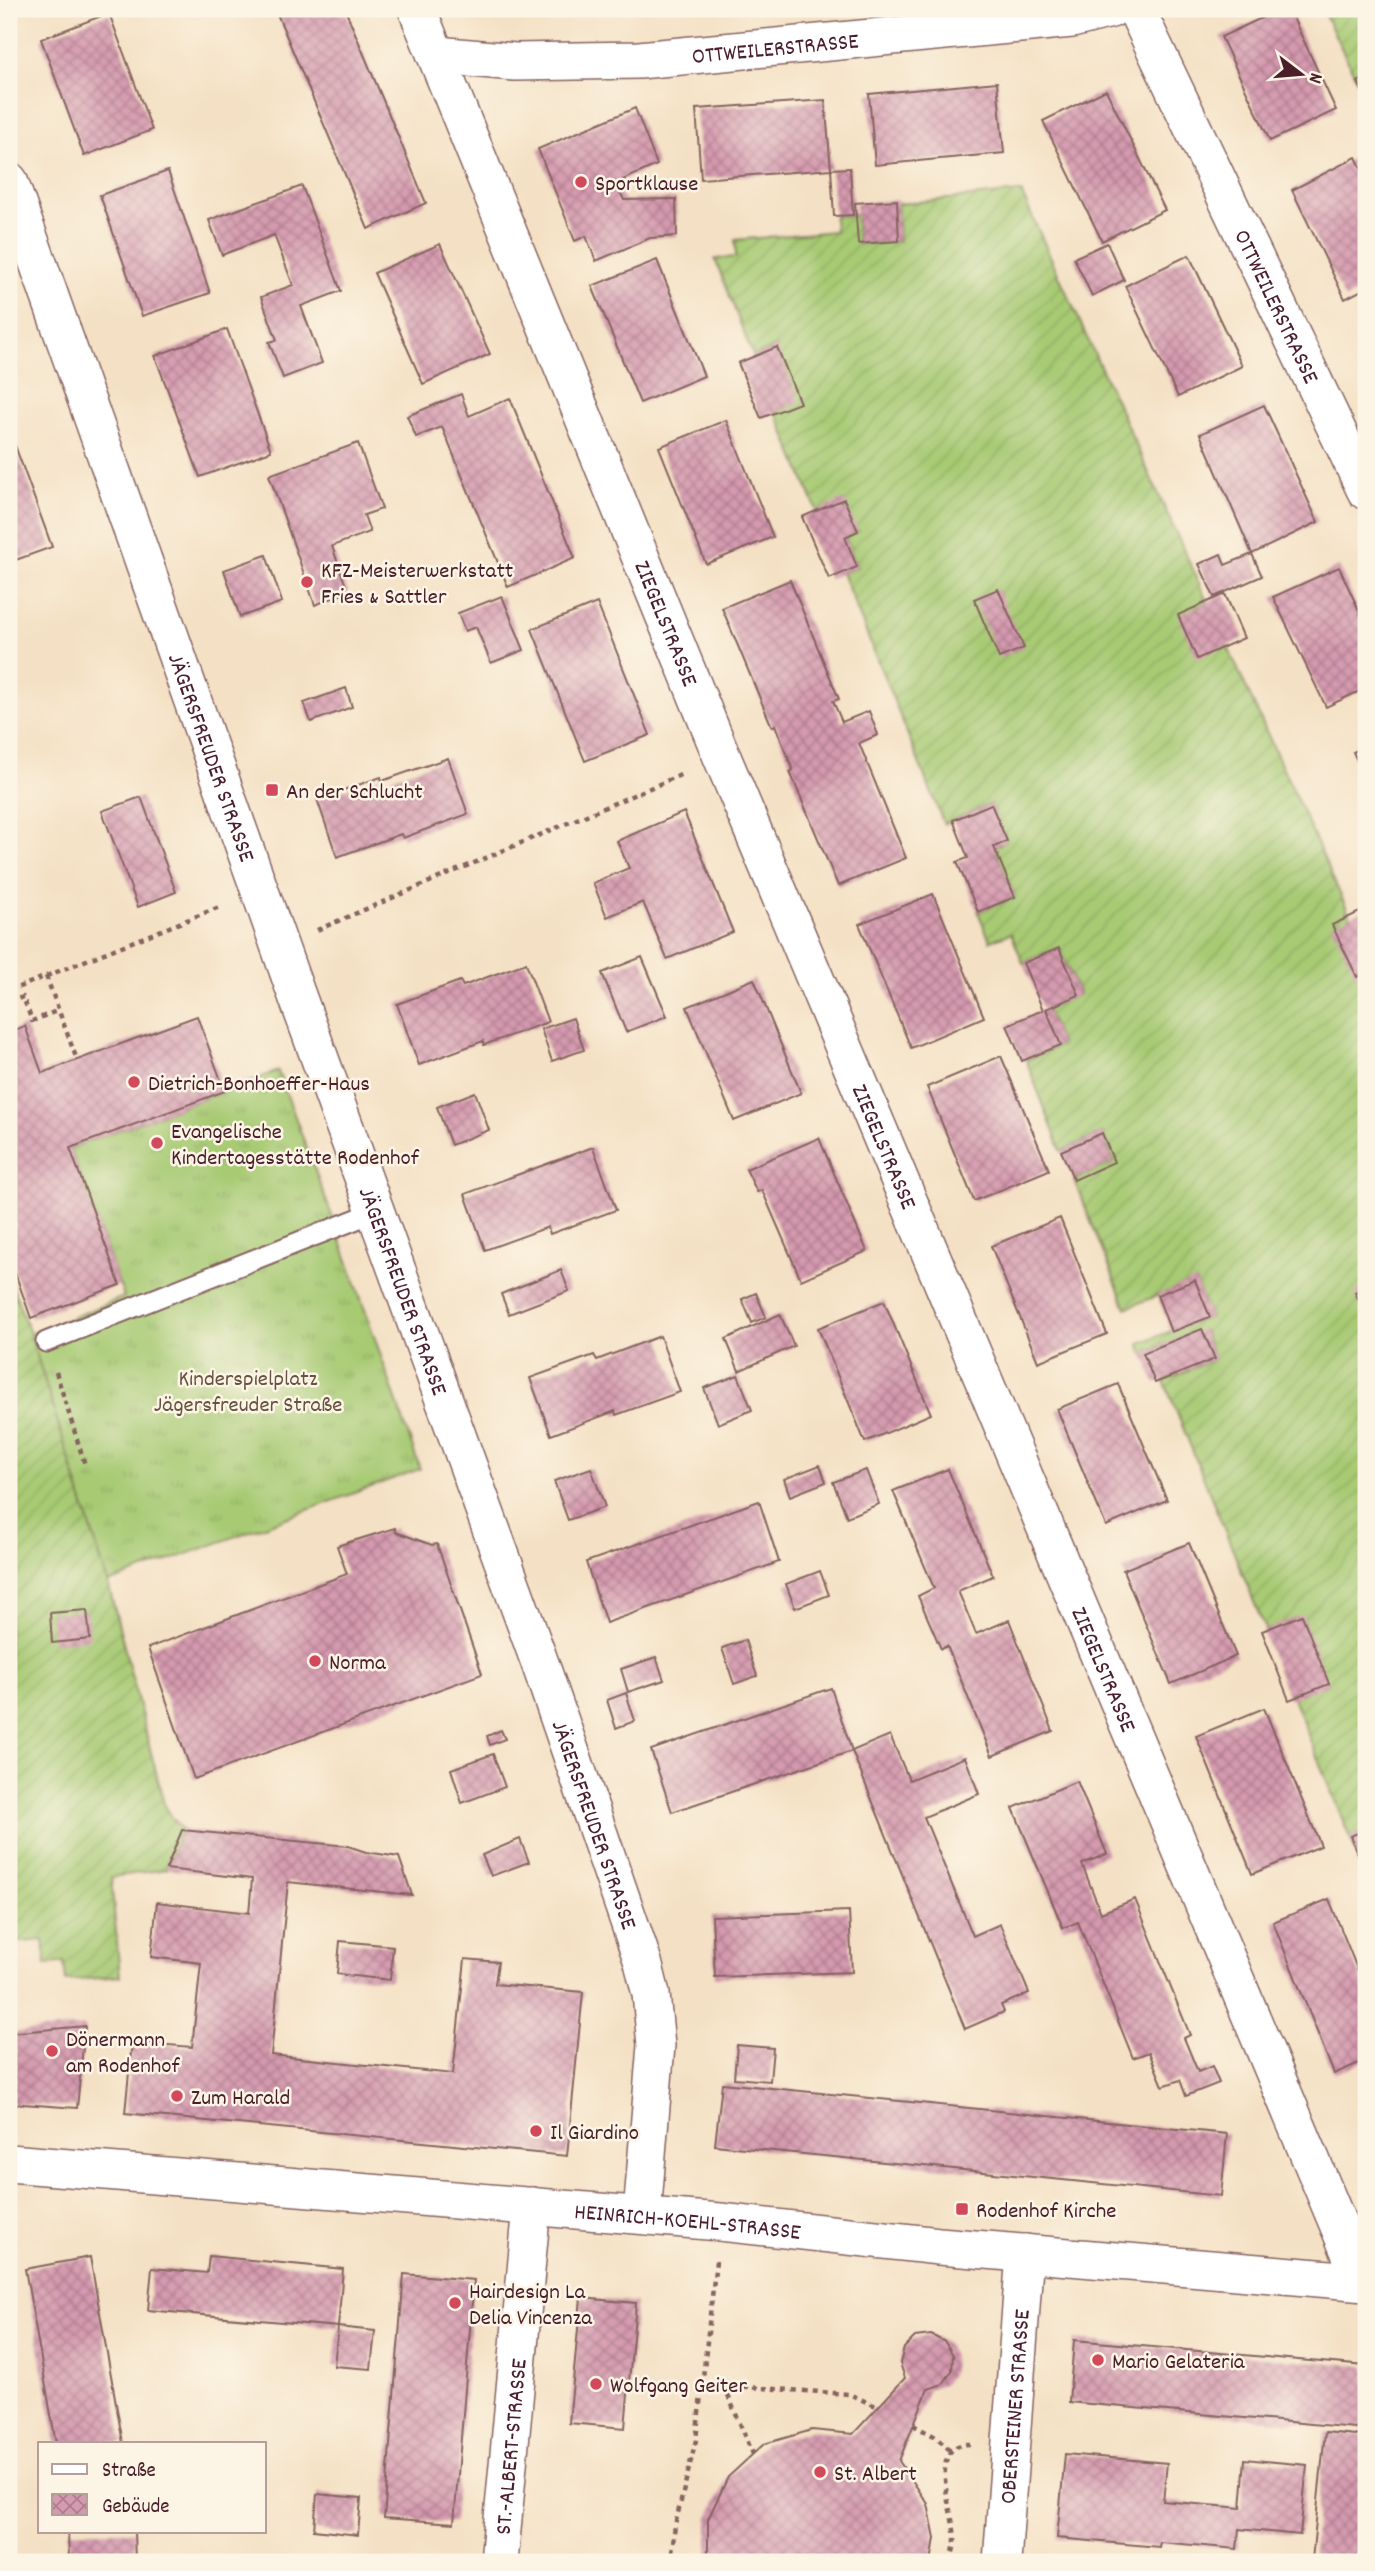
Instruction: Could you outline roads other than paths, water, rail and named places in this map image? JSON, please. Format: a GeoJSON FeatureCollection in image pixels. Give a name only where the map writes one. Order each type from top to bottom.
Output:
{"type":"FeatureCollection","features":[{"type":"Feature","properties":{"kind":"street","name":"ZIEGELSTRASSE"},"geometry":{"type":"LineString","coordinates":[[417,9],[722,757],[1364,2282]]}},
{"type":"Feature","properties":{"kind":"street","name":"OTTWEILERSTRASSE"},"geometry":{"type":"LineString","coordinates":[[436,55],[515,62],[639,60],[1072,19],[1111,9]]}},
{"type":"Feature","properties":{"kind":"street","name":"OTTWEILERSTRASSE"},"geometry":{"type":"LineString","coordinates":[[1136,9],[1366,491]]}},
{"type":"Feature","properties":{"kind":"street","name":"JÄGERSFREUDER STRASSE"},"geometry":{"type":"LineString","coordinates":[[9,181],[296,993],[541,1666],[634,1937],[651,1994],[656,2045],[642,2215]]}},
{"type":"Feature","properties":{"kind":"street","name":"HEINRICH-KOEHL-STRASSE"},"geometry":{"type":"LineString","coordinates":[[9,2163],[642,2215],[1025,2253],[1364,2282]]}},
{"type":"Feature","properties":{"kind":"street","name":"ST.-ALBERT-STRASSE"},"geometry":{"type":"LineString","coordinates":[[499,2562],[532,2206]]}},
{"type":"Feature","properties":{"kind":"street","name":"OBERSTEINER STRASSE"},"geometry":{"type":"LineString","coordinates":[[1001,2562],[1025,2253]]}},
{"type":"Feature","properties":{"kind":"lane"},"geometry":{"type":"LineString","coordinates":[[46,1342],[377,1211]]}},
{"type":"Feature","properties":{"kind":"place","name":"Sportklause"},"geometry":{"type":"Point","coordinates":[581,182]}},
{"type":"Feature","properties":{"kind":"place","name":"KFZ-Meisterwerkstatt Fries & Sattler"},"geometry":{"type":"Point","coordinates":[307,582]}},
{"type":"Feature","properties":{"kind":"place","name":"An der Schlucht"},"geometry":{"type":"Point","coordinates":[272,790]}},
{"type":"Feature","properties":{"kind":"place","name":"Dietrich-Bonhoeffer-Haus"},"geometry":{"type":"Point","coordinates":[134,1082]}},
{"type":"Feature","properties":{"kind":"place","name":"Evangelische Kindertagesstätte Rodenhof"},"geometry":{"type":"Point","coordinates":[157,1143]}},
{"type":"Feature","properties":{"kind":"place","name":"Norma"},"geometry":{"type":"Point","coordinates":[315,1661]}},
{"type":"Feature","properties":{"kind":"place","name":"Dönermann am Rodenhof"},"geometry":{"type":"Point","coordinates":[52,2051]}},
{"type":"Feature","properties":{"kind":"place","name":"Zum Harald"},"geometry":{"type":"Point","coordinates":[177,2096]}},
{"type":"Feature","properties":{"kind":"place","name":"Il Giardino"},"geometry":{"type":"Point","coordinates":[536,2131]}},
{"type":"Feature","properties":{"kind":"place","name":"Rodenhof Kirche"},"geometry":{"type":"Point","coordinates":[962,2209]}},
{"type":"Feature","properties":{"kind":"place","name":"Hairdesign La Delia Vincenza"},"geometry":{"type":"Point","coordinates":[455,2303]}},
{"type":"Feature","properties":{"kind":"place","name":"Mario Gelateria"},"geometry":{"type":"Point","coordinates":[1098,2360]}},
{"type":"Feature","properties":{"kind":"place","name":"Wolfgang Geiter"},"geometry":{"type":"Point","coordinates":[596,2384]}},
{"type":"Feature","properties":{"kind":"place","name":"St. Albert"},"geometry":{"type":"Point","coordinates":[820,2472]}},
{"type":"Feature","properties":{"kind":"park label","name":"Kinderspielplatz Jägersfreuder Straße"},"geometry":{"type":"Point","coordinates":[248,1390]}}]}
